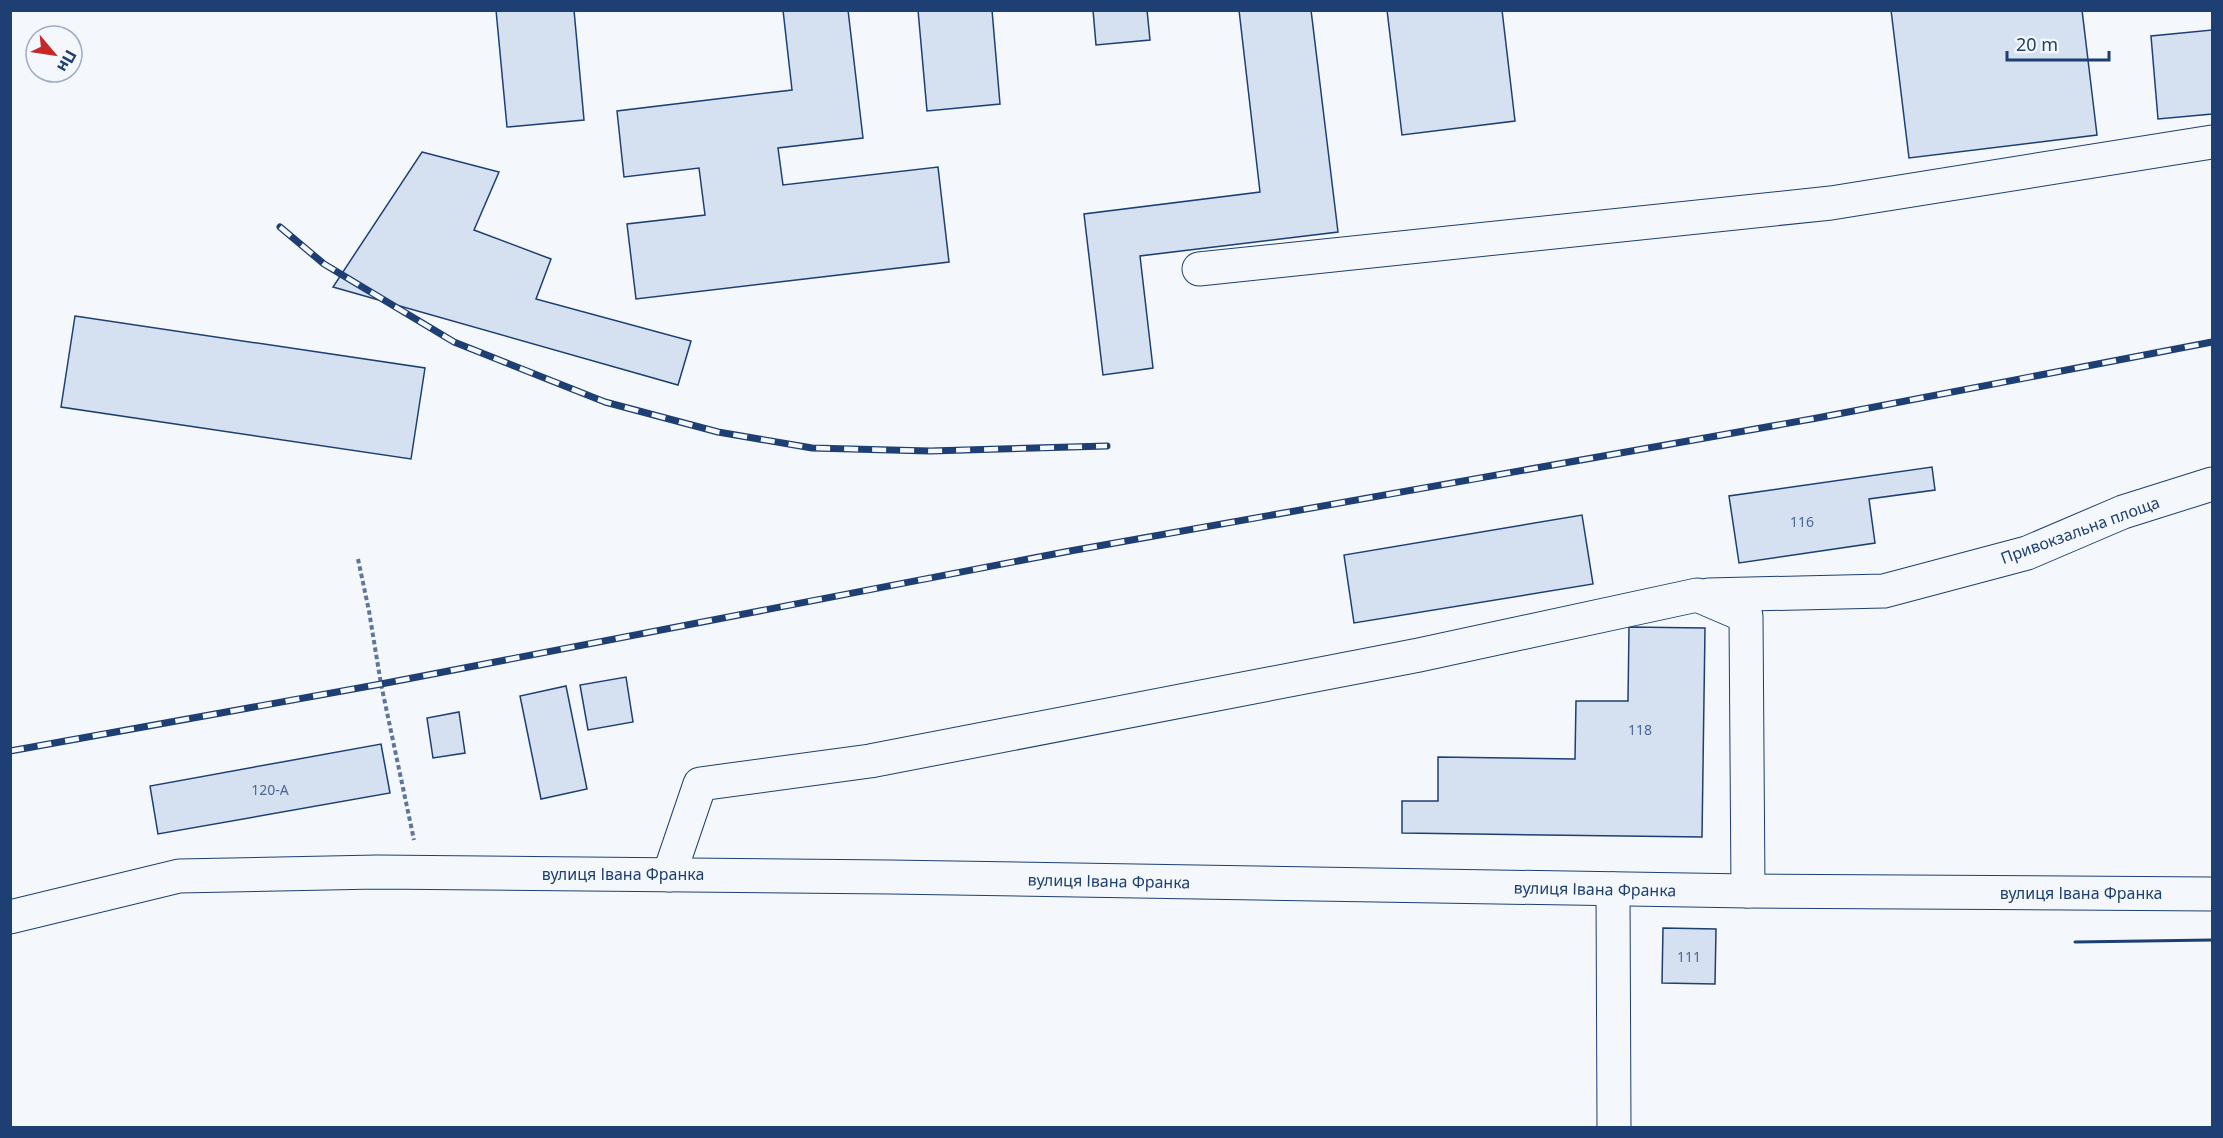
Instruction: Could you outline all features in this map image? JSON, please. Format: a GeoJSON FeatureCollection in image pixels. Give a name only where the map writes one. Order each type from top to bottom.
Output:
{"type":"FeatureCollection","features":[{"type":"Feature","properties":{"kind":"main road"},"geometry":{"type":"LineString","coordinates":[[1199,269],[1831,203],[2212,142]]}},
{"type":"Feature","properties":{"kind":"main road","name":"Привокзальна площа"},"geometry":{"type":"LineString","coordinates":[[669,874],[700,784],[870,761],[1419,655],[1697,595],[1884,591],[2027,554],[2123,512],[2212,484]]}},
{"type":"Feature","properties":{"kind":"main road"},"geometry":{"type":"LineString","coordinates":[[1697,595],[1746,616],[1748,891]]}},
{"type":"Feature","properties":{"kind":"main road","name":"вулиця Івана Франка"},"geometry":{"type":"LineString","coordinates":[[10,917],[179,876],[422,873],[669,874],[1748,891],[2212,894]]}},
{"type":"Feature","properties":{"kind":"main road"},"geometry":{"type":"LineString","coordinates":[[1613,889],[1614,1128]]}},
{"type":"Feature","properties":{"kind":"path"},"geometry":{"type":"LineString","coordinates":[[357,559],[369,611],[383,695],[422,873]]}},
{"type":"Feature","properties":{"kind":"building"},"geometry":{"type":"Polygon","coordinates":[[[496,10],[574,10],[584,120],[507,127],[496,10]]]}},
{"type":"Feature","properties":{"kind":"building"},"geometry":{"type":"Polygon","coordinates":[[[783,10],[848,10],[863,138],[778,148],[783,185],[938,167],[949,262],[636,299],[627,224],[705,215],[699,168],[624,177],[617,111],[792,90],[783,10]]]}},
{"type":"Feature","properties":{"kind":"building"},"geometry":{"type":"Polygon","coordinates":[[[918,10],[992,10],[1000,104],[927,111],[918,10]]]}},
{"type":"Feature","properties":{"kind":"building"},"geometry":{"type":"Polygon","coordinates":[[[1093,10],[1147,10],[1150,40],[1096,45],[1093,10]]]}},
{"type":"Feature","properties":{"kind":"building"},"geometry":{"type":"Polygon","coordinates":[[[1239,10],[1311,10],[1338,232],[1140,256],[1153,368],[1103,375],[1084,214],[1260,192],[1239,10]]]}},
{"type":"Feature","properties":{"kind":"building"},"geometry":{"type":"Polygon","coordinates":[[[1387,10],[1502,10],[1515,121],[1402,135],[1387,10]]]}},
{"type":"Feature","properties":{"kind":"building"},"geometry":{"type":"Polygon","coordinates":[[[1891,10],[2082,10],[2097,135],[1909,158],[1891,10]]]}},
{"type":"Feature","properties":{"kind":"building"},"geometry":{"type":"Polygon","coordinates":[[[2212,30],[2212,114],[2158,119],[2151,36],[2212,30]]]}},
{"type":"Feature","properties":{"kind":"building"},"geometry":{"type":"Polygon","coordinates":[[[422,152],[499,172],[474,230],[551,259],[536,299],[691,341],[678,385],[333,287],[422,152]]]}},
{"type":"Feature","properties":{"kind":"building"},"geometry":{"type":"Polygon","coordinates":[[[75,316],[425,368],[411,459],[61,407],[75,316]]]}},
{"type":"Feature","properties":{"kind":"building"},"geometry":{"type":"Polygon","coordinates":[[[1932,467],[1935,490],[1869,499],[1875,543],[1739,563],[1729,496],[1932,467]]]}},
{"type":"Feature","properties":{"kind":"building"},"geometry":{"type":"Polygon","coordinates":[[[1582,515],[1593,584],[1354,623],[1344,555],[1582,515]]]}},
{"type":"Feature","properties":{"kind":"building"},"geometry":{"type":"Polygon","coordinates":[[[1629,627],[1705,628],[1702,837],[1402,833],[1402,801],[1438,801],[1438,757],[1575,759],[1576,701],[1628,701],[1629,627]]]}},
{"type":"Feature","properties":{"kind":"building"},"geometry":{"type":"Polygon","coordinates":[[[626,677],[633,722],[588,730],[580,685],[626,677]]]}},
{"type":"Feature","properties":{"kind":"building"},"geometry":{"type":"Polygon","coordinates":[[[566,686],[587,789],[541,799],[520,696],[566,686]]]}},
{"type":"Feature","properties":{"kind":"building"},"geometry":{"type":"Polygon","coordinates":[[[459,712],[465,753],[433,758],[427,718],[459,712]]]}},
{"type":"Feature","properties":{"kind":"building"},"geometry":{"type":"Polygon","coordinates":[[[381,744],[390,793],[158,834],[150,786],[381,744]]]}},
{"type":"Feature","properties":{"kind":"building"},"geometry":{"type":"Polygon","coordinates":[[[1663,928],[1716,929],[1715,984],[1662,983],[1663,928]]]}},
{"type":"Feature","properties":{"kind":"railway"},"geometry":{"type":"LineString","coordinates":[[280,227],[324,264],[454,342],[605,402],[718,432],[812,448],[930,451],[1107,446]]}},
{"type":"Feature","properties":{"kind":"railway"},"geometry":{"type":"LineString","coordinates":[[10,751],[381,684],[1070,551],[1817,418],[2212,342]]}},
{"type":"Feature","properties":{"kind":"wall"},"geometry":{"type":"LineString","coordinates":[[2075,942],[2212,940]]}}]}
